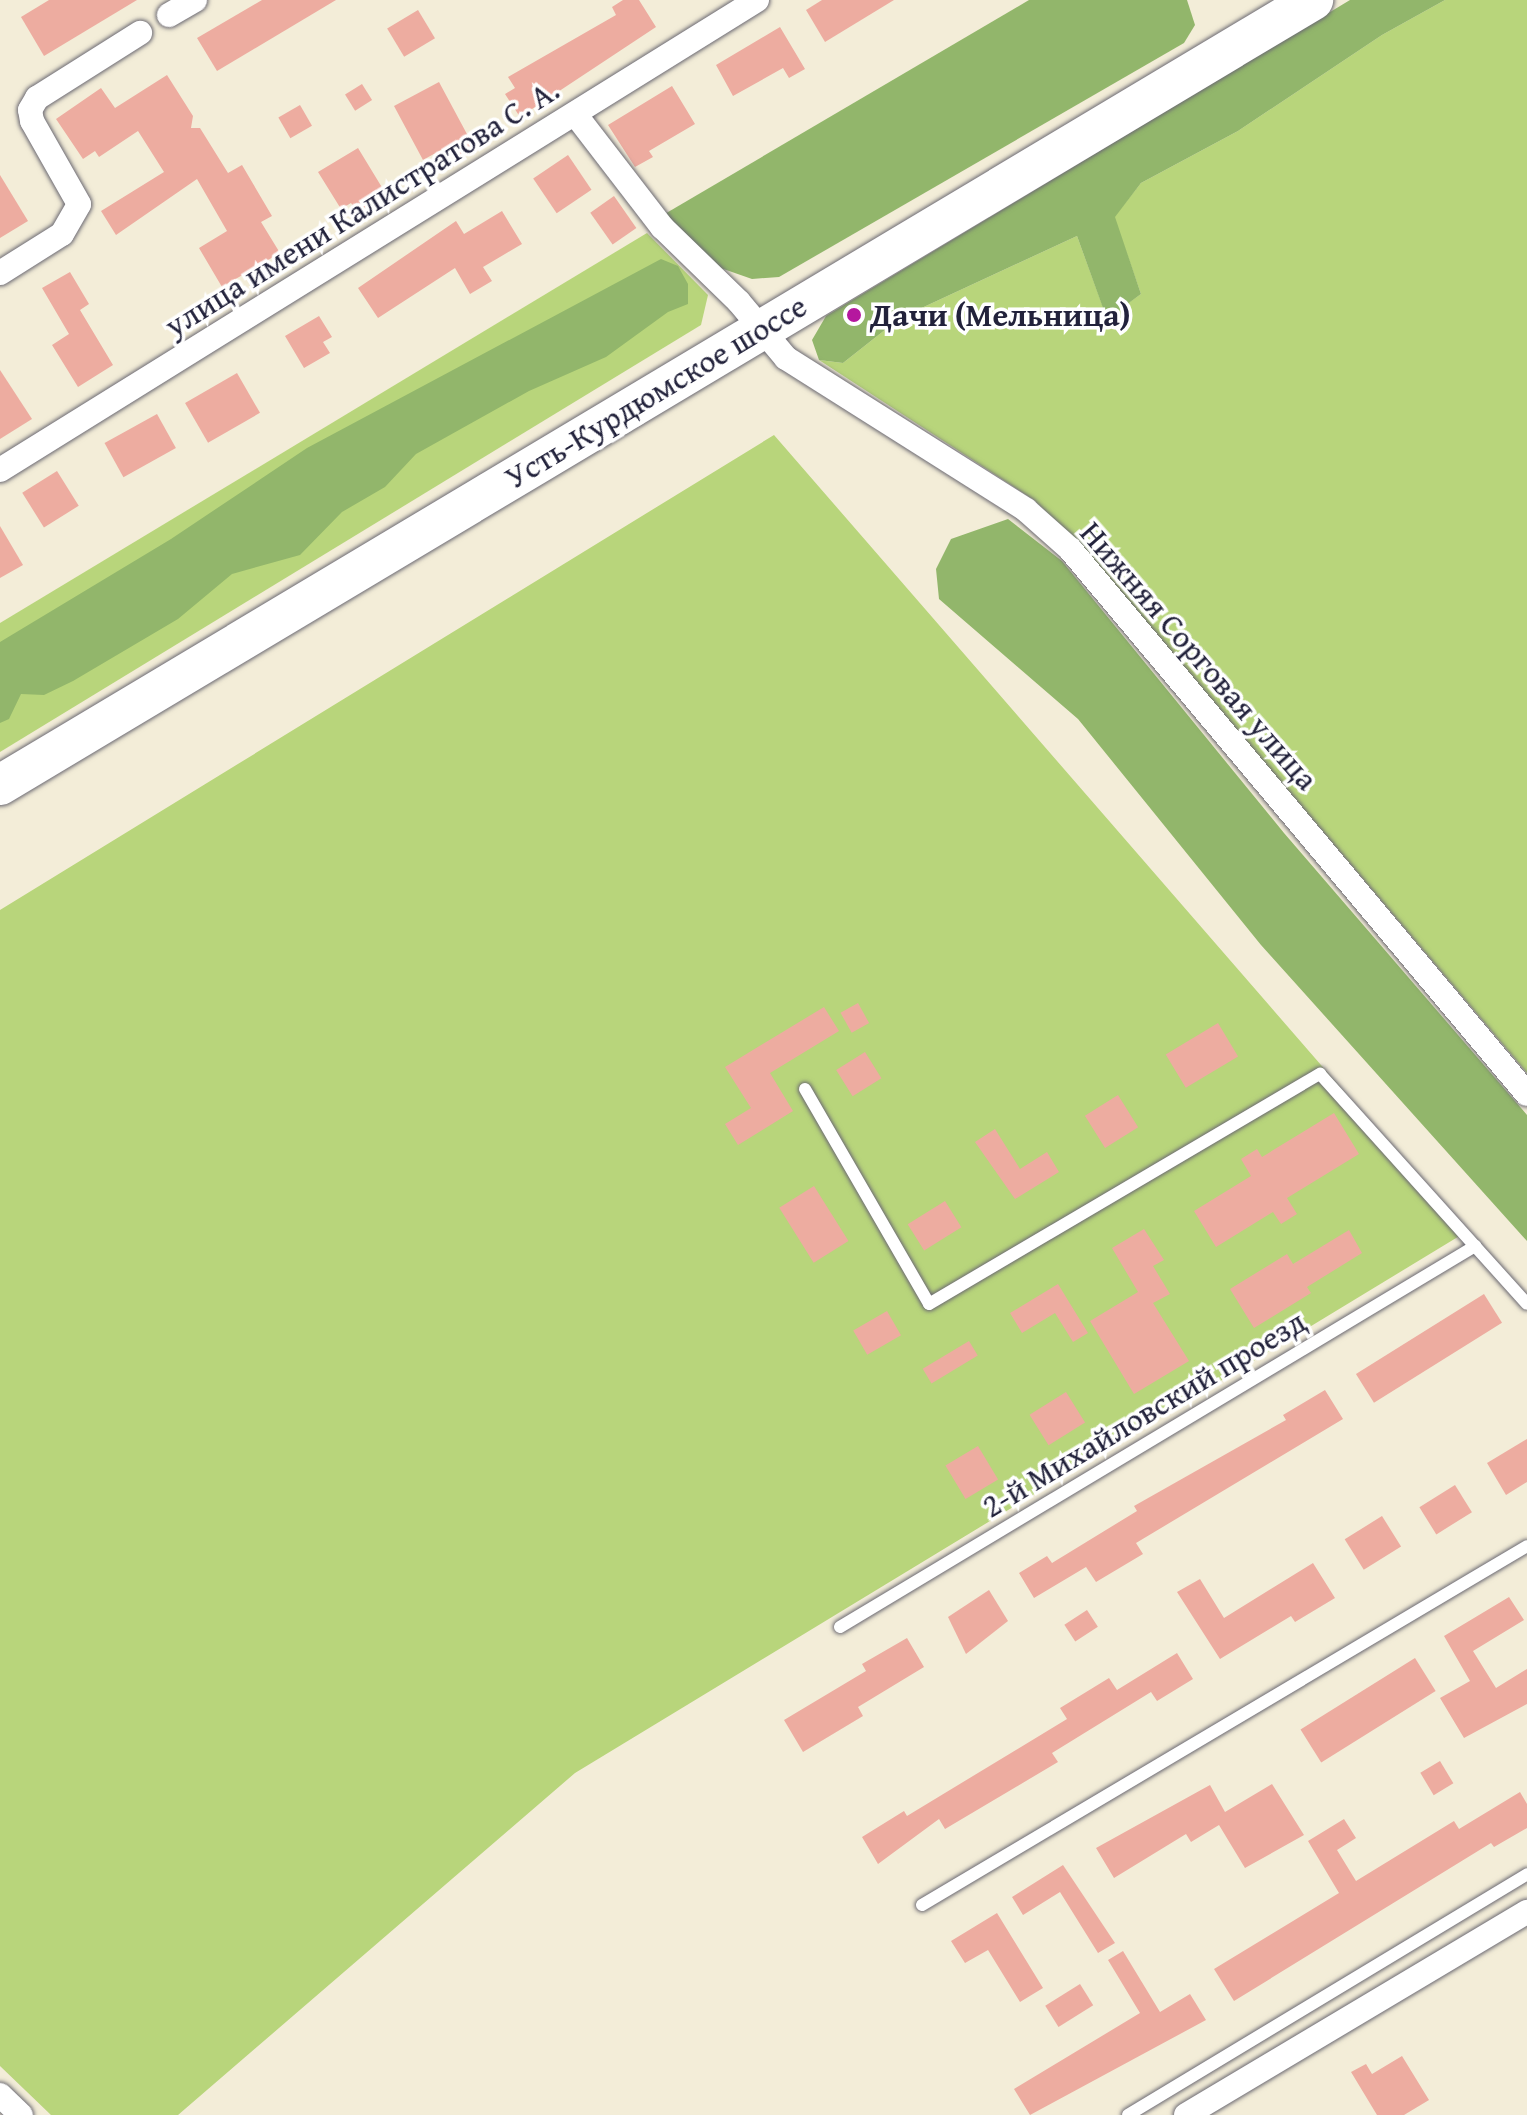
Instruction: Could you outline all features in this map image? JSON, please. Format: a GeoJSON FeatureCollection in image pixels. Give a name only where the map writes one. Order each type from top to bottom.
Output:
{"type":"FeatureCollection","features":[{"type":"Feature","properties":{"kind":"main road","name":"Усть-Курдюмское шоссе"},"geometry":{"type":"LineString","coordinates":[[0,785],[1313,0]]}},
{"type":"Feature","properties":{"kind":"street"},"geometry":{"type":"LineString","coordinates":[[169,15],[195,0]]}},
{"type":"Feature","properties":{"kind":"street","name":"улица имени Калистратова С. А."},"geometry":{"type":"LineString","coordinates":[[0,470],[757,0]]}},
{"type":"Feature","properties":{"kind":"street"},"geometry":{"type":"LineString","coordinates":[[0,273],[62,234],[79,204],[32,121],[30,110],[37,98],[140,33]]}},
{"type":"Feature","properties":{"kind":"street","name":"Нижняя Сорговая улица"},"geometry":{"type":"LineString","coordinates":[[575,114],[662,227],[739,302],[759,331],[786,358],[1026,510],[1070,549],[1527,1094]]}},
{"type":"Feature","properties":{"kind":"street"},"geometry":{"type":"LineString","coordinates":[[1186,2115],[1527,1912]]}},
{"type":"Feature","properties":{"kind":"street"},"geometry":{"type":"LineString","coordinates":[[0,2095],[21,2115]]}},
{"type":"Feature","properties":{"kind":"lane"},"geometry":{"type":"LineString","coordinates":[[805,1089],[929,1304],[1320,1074],[1527,1304]]}},
{"type":"Feature","properties":{"kind":"lane","name":"2-й Михайловский проезд"},"geometry":{"type":"LineString","coordinates":[[840,1627],[1475,1246]]}},
{"type":"Feature","properties":{"kind":"lane"},"geometry":{"type":"LineString","coordinates":[[922,1905],[1527,1546]]}},
{"type":"Feature","properties":{"kind":"lane"},"geometry":{"type":"LineString","coordinates":[[1128,2115],[1527,1874]]}},
{"type":"Feature","properties":{"kind":"green space"},"geometry":{"type":"Polygon","coordinates":[[[1029,0],[1187,0],[1195,25],[1184,43],[779,277],[752,279],[712,265],[663,215],[1029,0]]]}},
{"type":"Feature","properties":{"kind":"green space"},"geometry":{"type":"Polygon","coordinates":[[[1350,0],[1445,0],[1382,35],[1238,131],[1141,183],[1115,217],[1141,294],[1107,319],[1077,236],[900,318],[843,363],[819,360],[812,340],[826,316],[1350,0]]]}},
{"type":"Feature","properties":{"kind":"green space"},"geometry":{"type":"Polygon","coordinates":[[[1445,0],[1527,0],[1527,1073],[1080,544],[1034,500],[819,360],[843,363],[900,318],[1077,236],[1107,318],[1141,294],[1114,217],[1141,183],[1238,131],[1382,35],[1445,0]]]}},
{"type":"Feature","properties":{"kind":"green space"},"geometry":{"type":"Polygon","coordinates":[[[647,233],[708,295],[701,325],[0,752],[0,623],[647,233]]]}},
{"type":"Feature","properties":{"kind":"green space"},"geometry":{"type":"Polygon","coordinates":[[[661,259],[678,266],[688,284],[688,304],[668,312],[606,357],[529,391],[416,454],[385,487],[342,512],[300,555],[232,574],[178,619],[73,681],[44,695],[21,694],[9,719],[0,723],[0,642],[171,539],[307,448],[661,259]]]}},
{"type":"Feature","properties":{"kind":"green space"},"geometry":{"type":"Polygon","coordinates":[[[774,435],[1466,1232],[575,1773],[178,2115],[51,2115],[0,2066],[0,910],[774,435]]]}},
{"type":"Feature","properties":{"kind":"green space"},"geometry":{"type":"Polygon","coordinates":[[[1008,519],[1062,561],[1284,833],[1527,1115],[1527,1241],[1261,945],[1078,719],[939,599],[936,569],[951,539],[1008,519]]]}},
{"type":"Feature","properties":{"kind":"building"},"geometry":{"type":"Polygon","coordinates":[[[49,0],[137,0],[44,56],[21,17],[49,0]]]}},
{"type":"Feature","properties":{"kind":"building"},"geometry":{"type":"Polygon","coordinates":[[[262,0],[336,0],[217,71],[197,38],[262,0]]]}},
{"type":"Feature","properties":{"kind":"building"},"geometry":{"type":"Polygon","coordinates":[[[623,0],[639,0],[656,27],[520,117],[505,94],[515,88],[508,77],[616,15],[612,7],[623,0]]]}},
{"type":"Feature","properties":{"kind":"building"},"geometry":{"type":"Polygon","coordinates":[[[822,0],[894,0],[825,42],[806,10],[822,0]]]}},
{"type":"Feature","properties":{"kind":"building"},"geometry":{"type":"Polygon","coordinates":[[[418,10],[435,38],[404,57],[387,29],[418,10]]]}},
{"type":"Feature","properties":{"kind":"building"},"geometry":{"type":"Polygon","coordinates":[[[780,27],[805,69],[789,78],[783,68],[733,96],[716,65],[780,27]]]}},
{"type":"Feature","properties":{"kind":"building"},"geometry":{"type":"Polygon","coordinates":[[[167,75],[193,116],[191,128],[200,128],[228,173],[242,165],[272,216],[261,222],[280,253],[222,287],[199,248],[227,231],[197,179],[116,235],[101,211],[164,172],[138,131],[99,157],[95,151],[83,159],[56,119],[101,88],[115,108],[167,75]]]}},
{"type":"Feature","properties":{"kind":"building"},"geometry":{"type":"Polygon","coordinates":[[[439,82],[475,149],[457,158],[450,145],[423,160],[394,106],[439,82]]]}},
{"type":"Feature","properties":{"kind":"building"},"geometry":{"type":"Polygon","coordinates":[[[362,84],[372,100],[355,111],[345,95],[362,84]]]}},
{"type":"Feature","properties":{"kind":"building"},"geometry":{"type":"Polygon","coordinates":[[[672,86],[695,124],[649,151],[653,157],[635,167],[608,125],[672,86]]]}},
{"type":"Feature","properties":{"kind":"building"},"geometry":{"type":"Polygon","coordinates":[[[300,105],[312,126],[290,138],[278,118],[300,105]]]}},
{"type":"Feature","properties":{"kind":"building"},"geometry":{"type":"Polygon","coordinates":[[[358,148],[386,194],[357,212],[351,203],[341,209],[318,172],[358,148]]]}},
{"type":"Feature","properties":{"kind":"building"},"geometry":{"type":"Polygon","coordinates":[[[568,155],[591,190],[557,213],[533,178],[568,155]]]}},
{"type":"Feature","properties":{"kind":"building"},"geometry":{"type":"Polygon","coordinates":[[[0,175],[28,221],[0,238],[0,175]]]}},
{"type":"Feature","properties":{"kind":"building"},"geometry":{"type":"Polygon","coordinates":[[[614,196],[636,228],[613,245],[590,213],[614,196]]]}},
{"type":"Feature","properties":{"kind":"building"},"geometry":{"type":"Polygon","coordinates":[[[502,211],[522,244],[483,267],[492,281],[470,294],[455,268],[378,318],[358,288],[456,221],[464,234],[502,211]]]}},
{"type":"Feature","properties":{"kind":"building"},"geometry":{"type":"Polygon","coordinates":[[[70,272],[89,304],[80,310],[113,365],[78,387],[52,345],[69,334],[42,288],[70,272]]]}},
{"type":"Feature","properties":{"kind":"building"},"geometry":{"type":"Polygon","coordinates":[[[319,316],[332,337],[323,342],[330,353],[304,368],[285,336],[319,316]]]}},
{"type":"Feature","properties":{"kind":"building"},"geometry":{"type":"Polygon","coordinates":[[[0,370],[32,419],[0,439],[0,370]]]}},
{"type":"Feature","properties":{"kind":"building"},"geometry":{"type":"Polygon","coordinates":[[[237,373],[260,413],[208,443],[185,403],[237,373]]]}},
{"type":"Feature","properties":{"kind":"building"},"geometry":{"type":"Polygon","coordinates":[[[157,414],[176,448],[123,477],[105,443],[157,414]]]}},
{"type":"Feature","properties":{"kind":"building"},"geometry":{"type":"Polygon","coordinates":[[[57,471],[79,506],[44,527],[22,493],[57,471]]]}},
{"type":"Feature","properties":{"kind":"building"},"geometry":{"type":"Polygon","coordinates":[[[0,526],[23,565],[0,578],[0,526]]]}},
{"type":"Feature","properties":{"kind":"building"},"geometry":{"type":"Polygon","coordinates":[[[858,1003],[869,1023],[852,1033],[841,1013],[858,1003]]]}},
{"type":"Feature","properties":{"kind":"building"},"geometry":{"type":"Polygon","coordinates":[[[824,1007],[839,1031],[770,1073],[793,1111],[738,1145],[725,1124],[751,1108],[725,1067],[824,1007]]]}},
{"type":"Feature","properties":{"kind":"building"},"geometry":{"type":"Polygon","coordinates":[[[1218,1023],[1238,1056],[1186,1088],[1166,1054],[1218,1023]]]}},
{"type":"Feature","properties":{"kind":"building"},"geometry":{"type":"Polygon","coordinates":[[[865,1052],[881,1078],[853,1096],[836,1070],[865,1052]]]}},
{"type":"Feature","properties":{"kind":"building"},"geometry":{"type":"Polygon","coordinates":[[[1118,1095],[1138,1127],[1105,1148],[1085,1116],[1118,1095]]]}},
{"type":"Feature","properties":{"kind":"building"},"geometry":{"type":"Polygon","coordinates":[[[1334,1113],[1359,1154],[1287,1198],[1297,1214],[1281,1224],[1273,1212],[1216,1247],[1194,1211],[1251,1176],[1241,1159],[1257,1149],[1262,1157],[1334,1113]]]}},
{"type":"Feature","properties":{"kind":"building"},"geometry":{"type":"Polygon","coordinates":[[[995,1129],[1020,1169],[1047,1152],[1059,1172],[1015,1199],[975,1142],[995,1129]]]}},
{"type":"Feature","properties":{"kind":"building"},"geometry":{"type":"Polygon","coordinates":[[[814,1186],[848,1241],[814,1263],[779,1208],[814,1186]]]}},
{"type":"Feature","properties":{"kind":"building"},"geometry":{"type":"Polygon","coordinates":[[[945,1201],[961,1227],[924,1251],[908,1224],[945,1201]]]}},
{"type":"Feature","properties":{"kind":"building"},"geometry":{"type":"Polygon","coordinates":[[[1144,1229],[1164,1260],[1153,1266],[1170,1294],[1153,1303],[1189,1361],[1134,1394],[1090,1321],[1138,1292],[1112,1248],[1144,1229]]]}},
{"type":"Feature","properties":{"kind":"building"},"geometry":{"type":"Polygon","coordinates":[[[1349,1230],[1362,1253],[1307,1287],[1311,1293],[1254,1328],[1230,1289],[1287,1254],[1293,1264],[1349,1230]]]}},
{"type":"Feature","properties":{"kind":"building"},"geometry":{"type":"Polygon","coordinates":[[[1058,1284],[1088,1333],[1073,1342],[1055,1313],[1022,1333],[1010,1313],[1058,1284]]]}},
{"type":"Feature","properties":{"kind":"building"},"geometry":{"type":"Polygon","coordinates":[[[1484,1294],[1502,1323],[1374,1403],[1356,1374],[1484,1294]]]}},
{"type":"Feature","properties":{"kind":"building"},"geometry":{"type":"Polygon","coordinates":[[[887,1311],[901,1335],[867,1355],[853,1330],[887,1311]]]}},
{"type":"Feature","properties":{"kind":"building"},"geometry":{"type":"Polygon","coordinates":[[[969,1341],[978,1356],[931,1383],[923,1369],[969,1341]]]}},
{"type":"Feature","properties":{"kind":"building"},"geometry":{"type":"Polygon","coordinates":[[[1325,1390],[1343,1419],[1136,1543],[1143,1554],[1096,1582],[1086,1567],[1034,1598],[1019,1573],[1047,1556],[1052,1563],[1137,1511],[1134,1506],[1286,1420],[1283,1415],[1325,1390]]]}},
{"type":"Feature","properties":{"kind":"building"},"geometry":{"type":"Polygon","coordinates":[[[1066,1392],[1085,1423],[1049,1445],[1030,1415],[1066,1392]]]}},
{"type":"Feature","properties":{"kind":"building"},"geometry":{"type":"Polygon","coordinates":[[[1527,1439],[1527,1482],[1506,1495],[1487,1463],[1527,1439]]]}},
{"type":"Feature","properties":{"kind":"building"},"geometry":{"type":"Polygon","coordinates":[[[978,1446],[998,1479],[966,1499],[945,1466],[978,1446]]]}},
{"type":"Feature","properties":{"kind":"building"},"geometry":{"type":"Polygon","coordinates":[[[1455,1485],[1472,1512],[1436,1534],[1419,1507],[1455,1485]]]}},
{"type":"Feature","properties":{"kind":"building"},"geometry":{"type":"Polygon","coordinates":[[[1382,1516],[1401,1547],[1364,1570],[1345,1539],[1382,1516]]]}},
{"type":"Feature","properties":{"kind":"building"},"geometry":{"type":"Polygon","coordinates":[[[1313,1563],[1335,1598],[1295,1622],[1291,1616],[1220,1659],[1177,1592],[1200,1579],[1224,1618],[1313,1563]]]}},
{"type":"Feature","properties":{"kind":"building"},"geometry":{"type":"Polygon","coordinates":[[[989,1590],[1008,1621],[966,1654],[948,1617],[989,1590]]]}},
{"type":"Feature","properties":{"kind":"building"},"geometry":{"type":"Polygon","coordinates":[[[1509,1597],[1524,1620],[1473,1651],[1496,1688],[1527,1669],[1527,1704],[1464,1738],[1440,1698],[1470,1681],[1444,1636],[1509,1597]]]}},
{"type":"Feature","properties":{"kind":"building"},"geometry":{"type":"Polygon","coordinates":[[[1087,1610],[1098,1627],[1075,1641],[1064,1625],[1087,1610]]]}},
{"type":"Feature","properties":{"kind":"building"},"geometry":{"type":"Polygon","coordinates":[[[907,1638],[924,1667],[858,1707],[863,1716],[803,1752],[784,1720],[866,1671],[862,1664],[907,1638]]]}},
{"type":"Feature","properties":{"kind":"building"},"geometry":{"type":"Polygon","coordinates":[[[1177,1653],[1193,1679],[1157,1701],[1151,1692],[1052,1753],[1058,1762],[945,1829],[939,1819],[878,1864],[862,1837],[904,1811],[907,1816],[1067,1719],[1060,1708],[1109,1678],[1117,1690],[1177,1653]]]}},
{"type":"Feature","properties":{"kind":"building"},"geometry":{"type":"Polygon","coordinates":[[[1415,1658],[1436,1691],[1321,1763],[1301,1730],[1415,1658]]]}},
{"type":"Feature","properties":{"kind":"building"},"geometry":{"type":"Polygon","coordinates":[[[1440,1761],[1453,1783],[1434,1795],[1420,1773],[1440,1761]]]}},
{"type":"Feature","properties":{"kind":"building"},"geometry":{"type":"Polygon","coordinates":[[[1272,1784],[1304,1835],[1245,1868],[1219,1825],[1191,1842],[1186,1834],[1114,1878],[1096,1848],[1210,1785],[1225,1812],[1272,1784]]]}},
{"type":"Feature","properties":{"kind":"building"},"geometry":{"type":"Polygon","coordinates":[[[1520,1792],[1527,1804],[1527,1828],[1494,1847],[1491,1843],[1234,2001],[1214,1969],[1339,1893],[1308,1841],[1344,1819],[1356,1838],[1337,1850],[1356,1881],[1454,1821],[1459,1829],[1520,1792]]]}},
{"type":"Feature","properties":{"kind":"building"},"geometry":{"type":"Polygon","coordinates":[[[1063,1865],[1115,1943],[1098,1953],[1060,1892],[1023,1915],[1012,1897],[1063,1865]]]}},
{"type":"Feature","properties":{"kind":"building"},"geometry":{"type":"Polygon","coordinates":[[[997,1913],[1043,1988],[1020,2002],[988,1950],[965,1963],[951,1941],[997,1913]]]}},
{"type":"Feature","properties":{"kind":"building"},"geometry":{"type":"Polygon","coordinates":[[[1123,1951],[1160,2012],[1190,1994],[1206,2020],[1030,2115],[1014,2089],[1140,2013],[1108,1960],[1123,1951]]]}},
{"type":"Feature","properties":{"kind":"building"},"geometry":{"type":"Polygon","coordinates":[[[1080,1984],[1093,2005],[1058,2027],[1045,2006],[1080,1984]]]}},
{"type":"Feature","properties":{"kind":"building"},"geometry":{"type":"Polygon","coordinates":[[[1402,2056],[1429,2100],[1404,2115],[1377,2115],[1351,2072],[1366,2064],[1372,2074],[1402,2056]]]}},
{"type":"Feature","properties":{"kind":"place","name":"Дачи (Мельница)"},"geometry":{"type":"Point","coordinates":[854,315]}}]}
